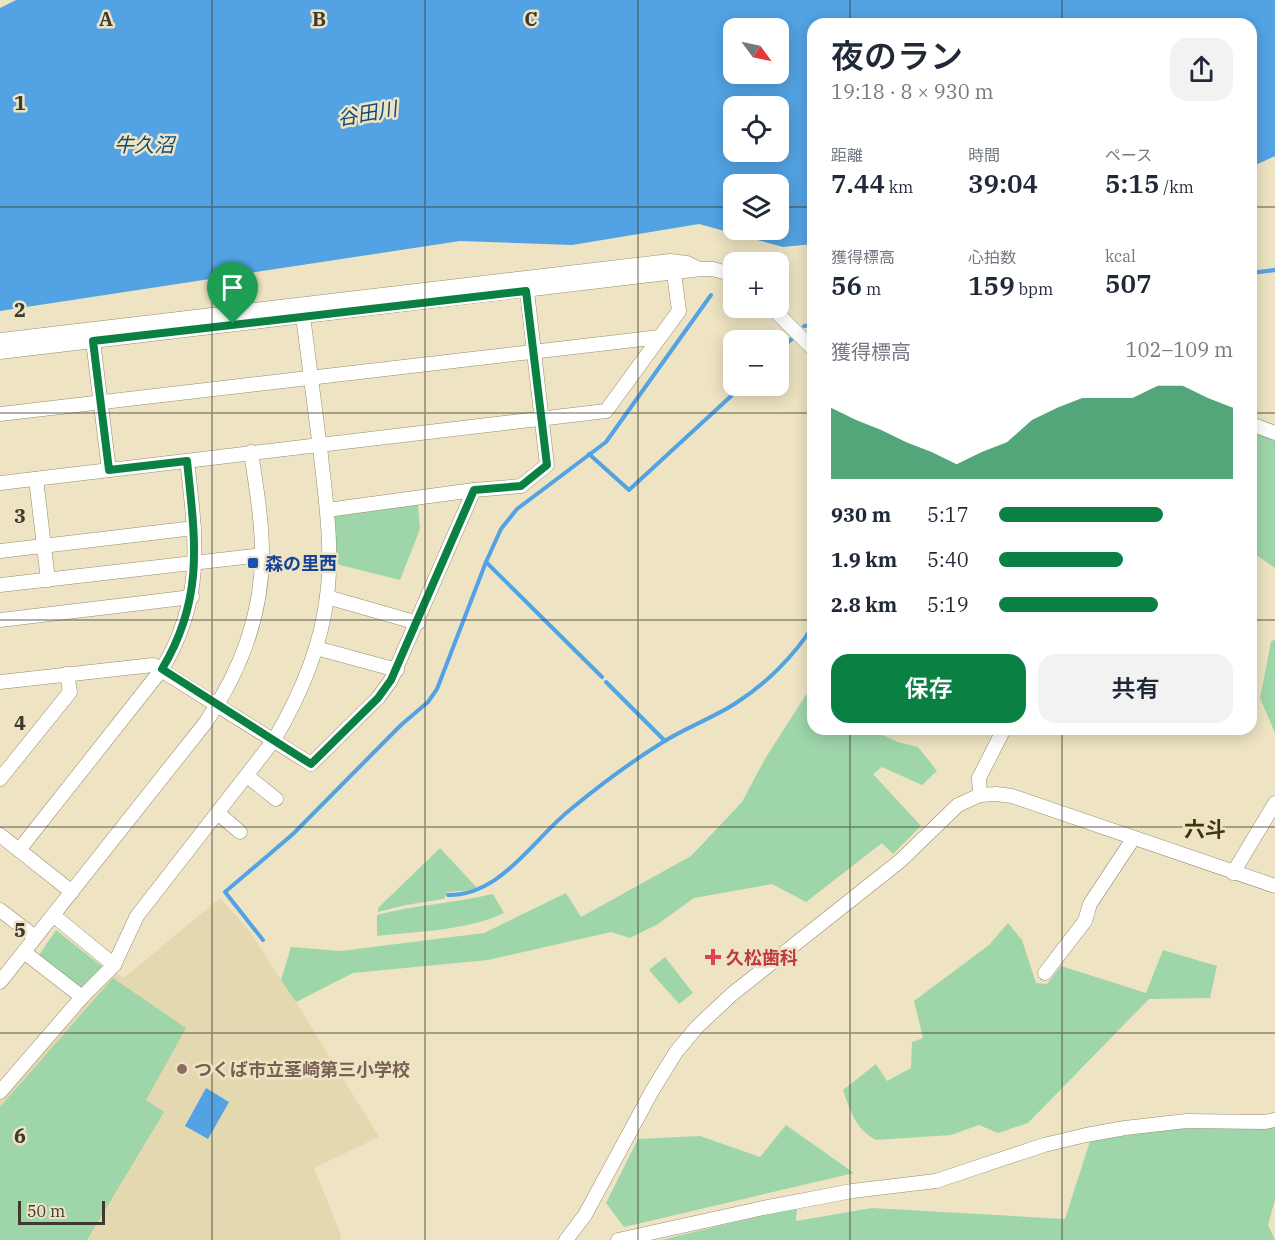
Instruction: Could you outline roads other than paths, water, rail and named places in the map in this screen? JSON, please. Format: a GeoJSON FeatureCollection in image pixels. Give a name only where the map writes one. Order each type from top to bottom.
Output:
{"type":"FeatureCollection","features":[{"type":"Feature","properties":{"kind":"street"},"geometry":{"type":"LineString","coordinates":[[0,340],[670,261],[687,263],[701,269]]}},
{"type":"Feature","properties":{"kind":"street"},"geometry":{"type":"LineString","coordinates":[[0,352],[701,269],[723,272]]}},
{"type":"Feature","properties":{"kind":"street"},"geometry":{"type":"LineString","coordinates":[[0,483],[606,411],[679,311],[674,273]]}},
{"type":"Feature","properties":{"kind":"street"},"geometry":{"type":"LineString","coordinates":[[327,510],[474,490],[521,486],[547,465],[526,291]]}},
{"type":"Feature","properties":{"kind":"street"},"geometry":{"type":"LineString","coordinates":[[0,1092],[82,997],[114,965],[137,916],[219,814],[274,740],[304,683],[316,648],[327,597],[330,543],[303,316]]}},
{"type":"Feature","properties":{"kind":"street"},"geometry":{"type":"LineString","coordinates":[[782,318],[807,344]]}},
{"type":"Feature","properties":{"kind":"street"},"geometry":{"type":"LineString","coordinates":[[0,414],[660,337]]}},
{"type":"Feature","properties":{"kind":"street"},"geometry":{"type":"LineString","coordinates":[[93,341],[109,470]]}},
{"type":"Feature","properties":{"kind":"street"},"geometry":{"type":"LineString","coordinates":[[1257,426],[1275,432]]}},
{"type":"Feature","properties":{"kind":"street"},"geometry":{"type":"LineString","coordinates":[[0,982],[218,704],[241,661],[259,592],[262,555],[252,452]]}},
{"type":"Feature","properties":{"kind":"street"},"geometry":{"type":"LineString","coordinates":[[19,850],[162,669],[176,643],[192,597],[196,562],[187,461]]}},
{"type":"Feature","properties":{"kind":"street"},"geometry":{"type":"LineString","coordinates":[[36,478],[48,580]]}},
{"type":"Feature","properties":{"kind":"street"},"geometry":{"type":"LineString","coordinates":[[0,678],[67,674],[150,664],[162,669],[311,764],[378,698],[397,670],[474,490]]}},
{"type":"Feature","properties":{"kind":"street"},"geometry":{"type":"LineString","coordinates":[[0,551],[194,528]]}},
{"type":"Feature","properties":{"kind":"street"},"geometry":{"type":"LineString","coordinates":[[0,585],[262,555]]}},
{"type":"Feature","properties":{"kind":"street"},"geometry":{"type":"LineString","coordinates":[[0,620],[192,597]]}},
{"type":"Feature","properties":{"kind":"street"},"geometry":{"type":"LineString","coordinates":[[327,597],[418,623]]}},
{"type":"Feature","properties":{"kind":"street"},"geometry":{"type":"LineString","coordinates":[[316,648],[397,670]]}},
{"type":"Feature","properties":{"kind":"street"},"geometry":{"type":"LineString","coordinates":[[0,779],[70,692],[67,674]]}},
{"type":"Feature","properties":{"kind":"street"},"geometry":{"type":"LineString","coordinates":[[980,795],[979,778],[1001,735]]}},
{"type":"Feature","properties":{"kind":"street"},"geometry":{"type":"LineString","coordinates":[[247,776],[276,799]]}},
{"type":"Feature","properties":{"kind":"street"},"geometry":{"type":"LineString","coordinates":[[566,1240],[585,1215],[652,1091],[676,1052],[697,1027],[739,988],[900,861],[958,805],[980,795],[1012,796],[1275,886]]}},
{"type":"Feature","properties":{"kind":"street"},"geometry":{"type":"LineString","coordinates":[[1233,873],[1275,803]]}},
{"type":"Feature","properties":{"kind":"street"},"geometry":{"type":"LineString","coordinates":[[219,814],[240,832]]}},
{"type":"Feature","properties":{"kind":"street"},"geometry":{"type":"LineString","coordinates":[[0,835],[72,892]]}},
{"type":"Feature","properties":{"kind":"street"},"geometry":{"type":"LineString","coordinates":[[1045,973],[1085,921],[1090,904],[1133,838]]}},
{"type":"Feature","properties":{"kind":"street"},"geometry":{"type":"LineString","coordinates":[[0,910],[35,938]]}},
{"type":"Feature","properties":{"kind":"street"},"geometry":{"type":"LineString","coordinates":[[53,915],[114,965]]}},
{"type":"Feature","properties":{"kind":"street"},"geometry":{"type":"LineString","coordinates":[[24,952],[82,997]]}},
{"type":"Feature","properties":{"kind":"street"},"geometry":{"type":"LineString","coordinates":[[618,1240],[852,1191],[936,1181],[1044,1145],[1095,1133],[1186,1121],[1264,1122],[1275,1120]]}},
{"type":"Feature","properties":{"kind":"water","name":"牛久沼"},"geometry":{"type":"Polygon","coordinates":[[[16,0],[1275,0],[1275,156],[1257,164],[1257,18],[807,18],[807,245],[783,247],[757,240],[789,240],[789,174],[723,174],[723,231],[699,224],[572,245],[460,241],[0,311],[0,8],[16,0]]]}},
{"type":"Feature","properties":{"kind":"water"},"geometry":{"type":"Polygon","coordinates":[[[206,1088],[229,1102],[208,1139],[185,1126],[206,1088]]]}},
{"type":"Feature","properties":{"kind":"waterway"},"geometry":{"type":"LineString","coordinates":[[1257,272],[1275,270]]}},
{"type":"Feature","properties":{"kind":"waterway"},"geometry":{"type":"LineString","coordinates":[[263,940],[225,892],[293,834],[401,725],[428,702],[437,689],[501,529],[517,509],[606,442],[711,295]]}},
{"type":"Feature","properties":{"kind":"waterway"},"geometry":{"type":"LineString","coordinates":[[789,341],[793,338]]}},
{"type":"Feature","properties":{"kind":"waterway"},"geometry":{"type":"LineString","coordinates":[[589,454],[629,490],[731,396]]}},
{"type":"Feature","properties":{"kind":"waterway"},"geometry":{"type":"LineString","coordinates":[[486,562],[602,677]]}},
{"type":"Feature","properties":{"kind":"waterway"},"geometry":{"type":"LineString","coordinates":[[448,895],[467,893],[500,876],[557,821],[616,774],[663,742],[727,708],[769,678],[788,659],[807,634]]}},
{"type":"Feature","properties":{"kind":"waterway"},"geometry":{"type":"LineString","coordinates":[[606,682],[665,741]]}},
{"type":"Feature","properties":{"kind":"place","name":"森の里西"},"geometry":{"type":"Point","coordinates":[253,563]}},
{"type":"Feature","properties":{"kind":"place","name":"久松歯科"},"geometry":{"type":"Point","coordinates":[713,957]}},
{"type":"Feature","properties":{"kind":"place","name":"つくば市立茎崎第三小学校"},"geometry":{"type":"Point","coordinates":[182,1069]}},
{"type":"Feature","properties":{"kind":"district","name":"六斗"},"geometry":{"type":"Point","coordinates":[1205,829]}},
{"type":"Feature","properties":{"kind":"water label","name":"谷田川"},"geometry":{"type":"Point","coordinates":[367,113]}}]}
